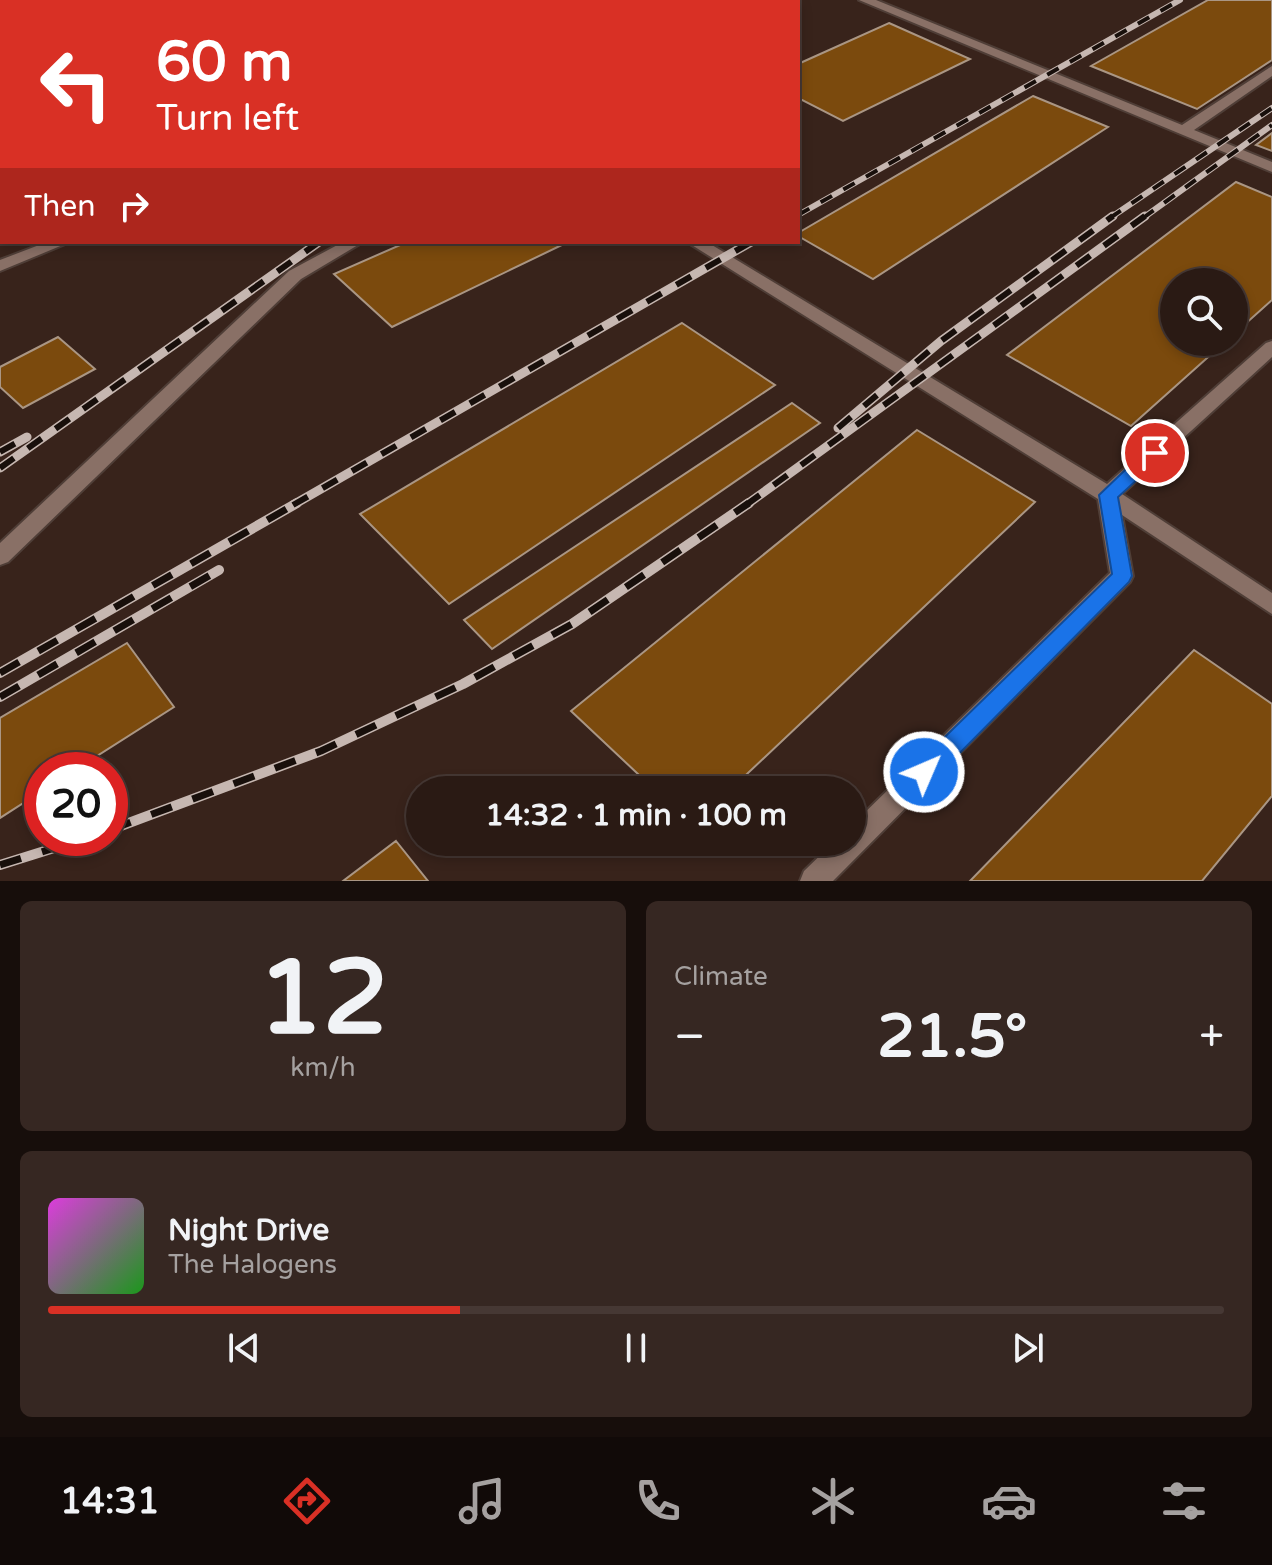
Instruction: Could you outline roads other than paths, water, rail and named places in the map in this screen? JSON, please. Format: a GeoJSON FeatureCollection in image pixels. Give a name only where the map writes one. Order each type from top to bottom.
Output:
{"type":"FeatureCollection","features":[{"type":"Feature","properties":{"kind":"lane"},"geometry":{"type":"LineString","coordinates":[[865,0],[1272,167]]}},
{"type":"Feature","properties":{"kind":"lane"},"geometry":{"type":"LineString","coordinates":[[1183,131],[1272,70]]}},
{"type":"Feature","properties":{"kind":"lane"},"geometry":{"type":"LineString","coordinates":[[0,266],[57,244]]}},
{"type":"Feature","properties":{"kind":"lane"},"geometry":{"type":"LineString","coordinates":[[0,556],[295,275],[351,244]]}},
{"type":"Feature","properties":{"kind":"lane"},"geometry":{"type":"LineString","coordinates":[[698,244],[1108,495],[1272,605]]}},
{"type":"Feature","properties":{"kind":"lane"},"geometry":{"type":"LineString","coordinates":[[1108,495],[1272,347]]}},
{"type":"Feature","properties":{"kind":"lane"},"geometry":{"type":"LineString","coordinates":[[814,881],[1122,576],[1108,495]]}},
{"type":"Feature","properties":{"kind":"railway"},"geometry":{"type":"LineString","coordinates":[[800,214],[1180,0]]}},
{"type":"Feature","properties":{"kind":"railway"},"geometry":{"type":"LineString","coordinates":[[1110,218],[1272,108]]}},
{"type":"Feature","properties":{"kind":"railway"},"geometry":{"type":"LineString","coordinates":[[1143,218],[1272,125]]}},
{"type":"Feature","properties":{"kind":"railway"},"geometry":{"type":"LineString","coordinates":[[838,428],[941,341],[1113,216]]}},
{"type":"Feature","properties":{"kind":"railway"},"geometry":{"type":"LineString","coordinates":[[746,505],[1145,216]]}},
{"type":"Feature","properties":{"kind":"railway"},"geometry":{"type":"LineString","coordinates":[[0,468],[316,244]]}},
{"type":"Feature","properties":{"kind":"railway"},"geometry":{"type":"LineString","coordinates":[[293,505],[748,244]]}},
{"type":"Feature","properties":{"kind":"railway"},"geometry":{"type":"LineString","coordinates":[[0,452],[27,437]]}},
{"type":"Feature","properties":{"kind":"railway"},"geometry":{"type":"LineString","coordinates":[[0,673],[297,503]]}},
{"type":"Feature","properties":{"kind":"railway"},"geometry":{"type":"LineString","coordinates":[[128,823],[321,751],[463,684],[572,624],[749,503]]}},
{"type":"Feature","properties":{"kind":"railway"},"geometry":{"type":"LineString","coordinates":[[0,697],[219,570]]}},
{"type":"Feature","properties":{"kind":"railway"},"geometry":{"type":"LineString","coordinates":[[0,865],[29,856]]}}]}
